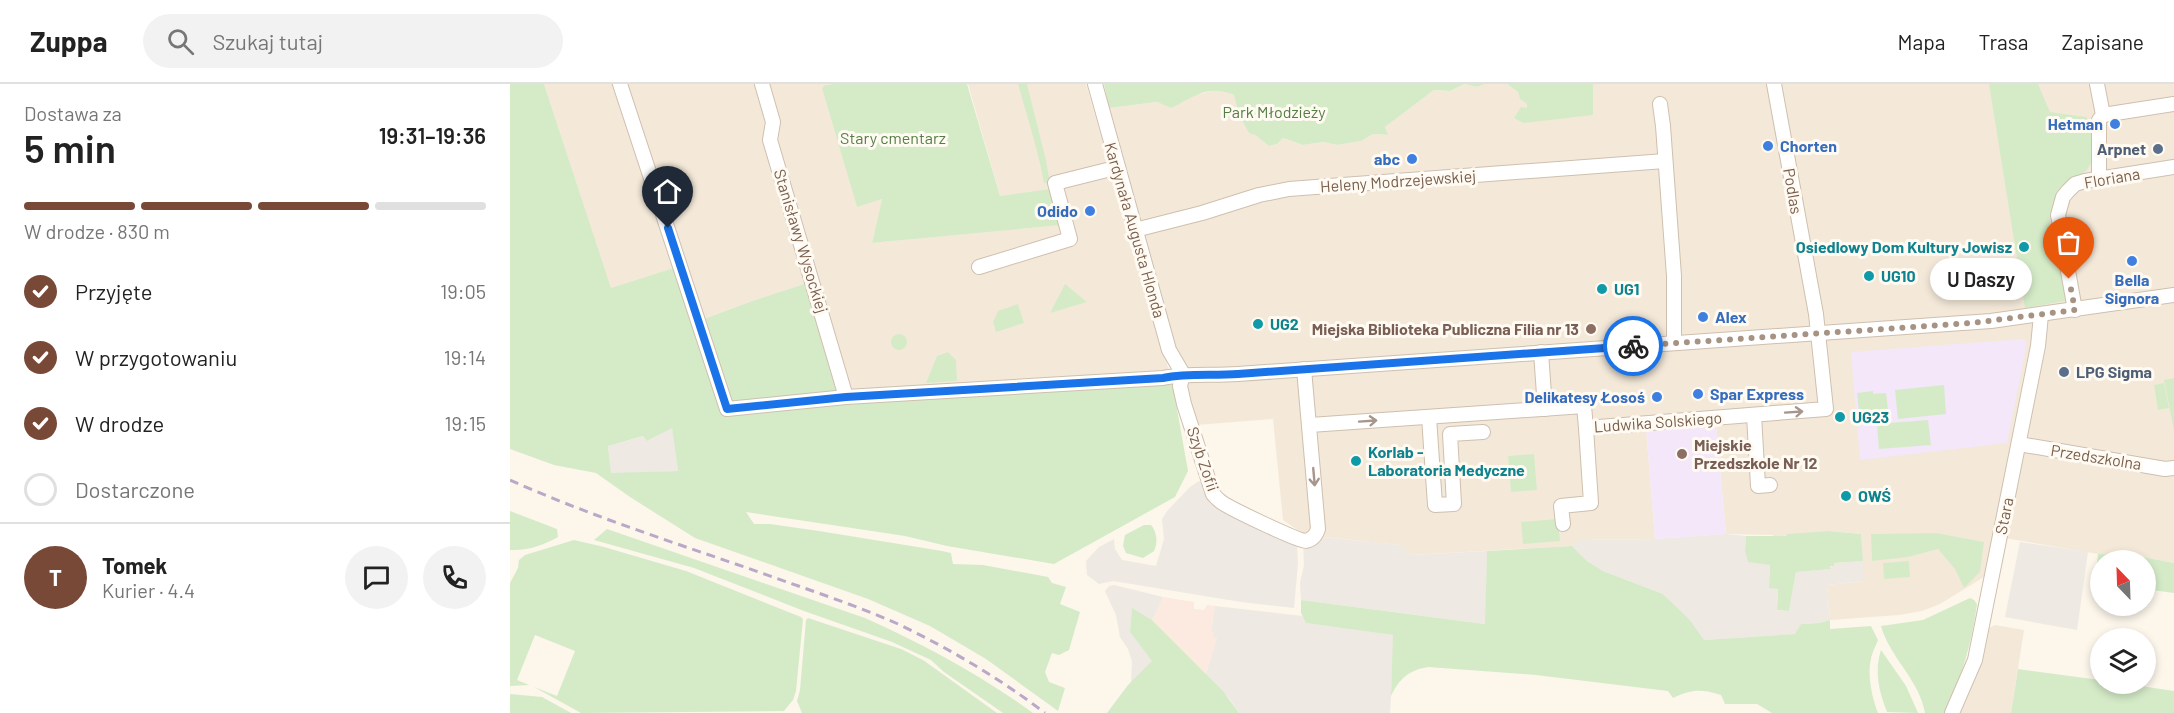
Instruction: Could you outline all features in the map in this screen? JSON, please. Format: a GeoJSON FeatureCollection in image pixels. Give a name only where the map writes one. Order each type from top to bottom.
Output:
{"type":"FeatureCollection","features":[{"type":"Feature","properties":{"kind":"street"},"geometry":{"type":"LineString","coordinates":[[620,84],[727,409],[846,397],[1163,378],[1183,374],[1214,375],[1991,321],[2174,295]]}},
{"type":"Feature","properties":{"kind":"street","name":"Stanisławy Wysockiej"},"geometry":{"type":"LineString","coordinates":[[762,84],[773,122],[770,141],[846,397]]}},
{"type":"Feature","properties":{"kind":"street","name":"Kardynała Augusta Hlonda"},"geometry":{"type":"LineString","coordinates":[[1095,84],[1168,350],[1183,374]]}},
{"type":"Feature","properties":{"kind":"street","name":"Podlas"},"geometry":{"type":"LineString","coordinates":[[1774,84],[1818,333]]}},
{"type":"Feature","properties":{"kind":"street"},"geometry":{"type":"LineString","coordinates":[[2097,84],[2103,115]]}},
{"type":"Feature","properties":{"kind":"street"},"geometry":{"type":"LineString","coordinates":[[1660,104],[1674,276],[1674,343]]}},
{"type":"Feature","properties":{"kind":"street"},"geometry":{"type":"LineString","coordinates":[[2099,179],[2099,120],[2103,115],[2174,104]]}},
{"type":"Feature","properties":{"kind":"street","name":"Heleny Modrzejewskiej"},"geometry":{"type":"LineString","coordinates":[[1135,230],[1202,213],[1259,195],[1289,189],[1665,161]]}},
{"type":"Feature","properties":{"kind":"street","name":"Floriana"},"geometry":{"type":"LineString","coordinates":[[2075,310],[2058,215],[2063,197],[2075,184],[2174,167]]}},
{"type":"Feature","properties":{"kind":"street"},"geometry":{"type":"LineString","coordinates":[[979,267],[1070,240],[1055,183],[1118,169]]}},
{"type":"Feature","properties":{"kind":"street","name":"Stara"},"geometry":{"type":"LineString","coordinates":[[1952,713],[1975,660],[2038,346],[2041,315]]}},
{"type":"Feature","properties":{"kind":"street","name":"Ludwika Solskiego"},"geometry":{"type":"LineString","coordinates":[[1310,425],[1584,406],[1586,428],[1826,410],[1818,333]]}},
{"type":"Feature","properties":{"kind":"street"},"geometry":{"type":"LineString","coordinates":[[1542,352],[1545,409]]}},
{"type":"Feature","properties":{"kind":"street"},"geometry":{"type":"LineString","coordinates":[[1304,369],[1310,425]]}},
{"type":"Feature","properties":{"kind":"street","name":"Szyb Zofii"},"geometry":{"type":"LineString","coordinates":[[1183,374],[1180,386],[1184,404],[1213,494],[1220,501],[1241,513],[1293,535],[1301,541],[1311,540],[1318,529],[1310,425]]}},
{"type":"Feature","properties":{"kind":"street"},"geometry":{"type":"LineString","coordinates":[[1754,415],[1758,486],[1770,485]]}},
{"type":"Feature","properties":{"kind":"street"},"geometry":{"type":"LineString","coordinates":[[1429,417],[1436,505],[1454,504],[1450,434],[1483,432]]}},
{"type":"Feature","properties":{"kind":"street"},"geometry":{"type":"LineString","coordinates":[[1563,524],[1561,506],[1592,503],[1586,428]]}},
{"type":"Feature","properties":{"kind":"street","name":"Przedszkolna"},"geometry":{"type":"LineString","coordinates":[[2019,444],[2165,469],[2174,468]]}},
{"type":"Feature","properties":{"kind":"shaded area"},"geometry":{"type":"Polygon","coordinates":[[[544,84],[833,84],[825,85],[857,206],[882,199],[872,243],[1061,225],[1000,196],[968,84],[1086,84],[1172,381],[842,405],[821,335],[810,282],[693,323],[611,289],[544,84]]]}},
{"type":"Feature","properties":{"kind":"shaded area"},"geometry":{"type":"Polygon","coordinates":[[[1466,84],[1477,87],[1485,84],[1507,84],[1518,92],[1527,104],[1527,108],[1514,118],[1593,115],[1593,84],[2174,84],[2174,563],[2156,559],[2156,550],[2090,550],[2090,553],[1993,536],[1984,577],[1940,604],[1922,611],[1899,615],[1830,620],[1827,585],[1863,581],[1861,534],[1829,531],[1773,537],[1773,535],[1726,534],[1716,423],[1646,428],[1655,539],[1581,540],[1572,546],[1411,555],[1400,545],[1305,535],[1283,520],[1273,419],[1196,425],[1109,108],[1157,102],[1171,107],[1191,96],[1221,89],[1234,95],[1255,135],[1269,146],[1277,144],[1283,138],[1303,145],[1323,142],[1337,145],[1360,141],[1373,134],[1387,135],[1385,127],[1434,90],[1450,91],[1466,84]]]}},
{"type":"Feature","properties":{"kind":"shaded area"},"geometry":{"type":"Polygon","coordinates":[[[2023,339],[2027,343],[2007,443],[1860,460],[1851,352],[2023,339]]]}},
{"type":"Feature","properties":{"kind":"shaded area"},"geometry":{"type":"Polygon","coordinates":[[[1716,423],[1726,534],[1655,539],[1646,428],[1716,423]]]}},
{"type":"Feature","properties":{"kind":"shaded area"},"geometry":{"type":"Polygon","coordinates":[[[672,427],[678,471],[611,474],[608,446],[644,436],[648,441],[672,427]]]}},
{"type":"Feature","properties":{"kind":"shaded area"},"geometry":{"type":"Polygon","coordinates":[[[1199,481],[1297,546],[1298,564],[1294,608],[1241,602],[1113,581],[1099,584],[1087,575],[1086,561],[1099,547],[1114,539],[1115,549],[1122,560],[1156,566],[1164,539],[1162,519],[1190,487],[1199,481]]]}},
{"type":"Feature","properties":{"kind":"shaded area"},"geometry":{"type":"Polygon","coordinates":[[[1726,534],[1746,536],[1745,550],[1770,565],[1769,587],[1778,588],[1777,610],[1789,611],[1796,572],[1830,569],[1833,563],[1863,561],[1863,581],[1827,585],[1830,620],[1801,624],[1796,634],[1704,640],[1663,594],[1603,571],[1587,561],[1572,546],[1581,540],[1655,539],[1726,534]]]}},
{"type":"Feature","properties":{"kind":"shaded area"},"geometry":{"type":"Polygon","coordinates":[[[1312,536],[1401,545],[1411,555],[1487,551],[1486,624],[1301,600],[1303,544],[1312,536]]]}},
{"type":"Feature","properties":{"kind":"shaded area"},"geometry":{"type":"Polygon","coordinates":[[[2020,542],[2088,552],[2077,630],[2005,617],[2020,542]]]}},
{"type":"Feature","properties":{"kind":"shaded area"},"geometry":{"type":"Polygon","coordinates":[[[1114,585],[1163,597],[1152,620],[1132,609],[1130,632],[1153,661],[1131,683],[1132,661],[1120,637],[1116,615],[1105,591],[1109,586],[1114,585]]]}},
{"type":"Feature","properties":{"kind":"shaded area"},"geometry":{"type":"Polygon","coordinates":[[[1163,597],[1194,602],[1194,609],[1204,610],[1207,605],[1215,606],[1211,632],[1214,632],[1217,638],[1206,674],[1152,620],[1163,597]]]}},
{"type":"Feature","properties":{"kind":"shaded area"},"geometry":{"type":"Polygon","coordinates":[[[1215,606],[1302,616],[1307,623],[1394,635],[1390,713],[1239,713],[1229,698],[1206,674],[1217,638],[1213,637],[1214,632],[1211,632],[1215,606]]]}},
{"type":"Feature","properties":{"kind":"shaded area"},"geometry":{"type":"Polygon","coordinates":[[[1995,625],[2024,630],[2011,713],[1958,713],[1987,629],[1995,625]]]}},
{"type":"Feature","properties":{"kind":"green space"},"geometry":{"type":"Polygon","coordinates":[[[510,84],[544,84],[611,288],[677,267],[693,323],[810,282],[821,335],[842,404],[1172,381],[1188,471],[1175,497],[1054,564],[947,546],[905,536],[746,512],[754,524],[819,531],[942,551],[951,553],[953,564],[983,565],[1048,577],[1052,583],[1066,587],[1060,604],[1080,612],[1069,650],[1059,655],[1052,653],[1045,672],[1049,682],[1065,688],[1058,711],[986,659],[930,626],[868,599],[695,538],[596,473],[554,465],[510,449],[510,84]],[[672,428],[647,441],[643,436],[608,446],[611,473],[678,471],[672,428]]]}},
{"type":"Feature","properties":{"kind":"green space","name":"Stary cmentarz"},"geometry":{"type":"Polygon","coordinates":[[[833,84],[967,84],[1000,196],[1050,189],[1062,225],[872,243],[882,199],[857,207],[822,88],[833,84]]]}},
{"type":"Feature","properties":{"kind":"green space"},"geometry":{"type":"Polygon","coordinates":[[[1018,84],[1027,84],[1050,184],[1044,183],[1036,145],[1018,84]]]}},
{"type":"Feature","properties":{"kind":"green space","name":"Park Młodzieży"},"geometry":{"type":"Polygon","coordinates":[[[1104,84],[1465,84],[1450,91],[1434,90],[1385,127],[1388,135],[1373,134],[1361,141],[1337,145],[1323,142],[1303,145],[1283,138],[1277,144],[1269,146],[1249,133],[1239,115],[1234,95],[1209,91],[1171,108],[1157,102],[1109,108],[1104,84]]]}},
{"type":"Feature","properties":{"kind":"green space"},"geometry":{"type":"Polygon","coordinates":[[[1465,84],[1485,84],[1477,87],[1465,84]]]}},
{"type":"Feature","properties":{"kind":"green space"},"geometry":{"type":"Polygon","coordinates":[[[1507,84],[1593,84],[1593,115],[1523,123],[1514,118],[1521,107],[1527,108],[1527,104],[1520,99],[1518,92],[1507,84]]]}},
{"type":"Feature","properties":{"kind":"green space"},"geometry":{"type":"Polygon","coordinates":[[[1989,84],[2038,84],[2050,112],[2086,117],[2092,123],[2092,162],[2086,171],[2067,182],[2059,193],[2049,224],[2066,290],[2065,301],[2025,308],[1989,84]]]}},
{"type":"Feature","properties":{"kind":"green space"},"geometry":{"type":"Polygon","coordinates":[[[1065,284],[1087,302],[1050,313],[1065,284]]]}},
{"type":"Feature","properties":{"kind":"green space"},"geometry":{"type":"Polygon","coordinates":[[[1018,304],[1024,323],[996,332],[993,322],[998,311],[1018,304]]]}},
{"type":"Feature","properties":{"kind":"green space"},"geometry":{"type":"Polygon","coordinates":[[[896,334],[902,334],[907,342],[905,348],[896,350],[891,345],[891,339],[896,334]]]}},
{"type":"Feature","properties":{"kind":"green space"},"geometry":{"type":"Polygon","coordinates":[[[948,352],[956,360],[957,381],[926,383],[937,356],[948,352]]]}},
{"type":"Feature","properties":{"kind":"green space"},"geometry":{"type":"Polygon","coordinates":[[[2174,378],[2174,431],[2164,380],[2174,378]]]}},
{"type":"Feature","properties":{"kind":"green space"},"geometry":{"type":"Polygon","coordinates":[[[2164,383],[2169,408],[2158,410],[2154,385],[2164,383]]]}},
{"type":"Feature","properties":{"kind":"green space"},"geometry":{"type":"Polygon","coordinates":[[[1944,385],[1946,414],[1898,419],[1895,390],[1944,385]]]}},
{"type":"Feature","properties":{"kind":"green space"},"geometry":{"type":"Polygon","coordinates":[[[1873,391],[1873,394],[1886,393],[1888,410],[1859,412],[1857,393],[1873,391]]]}},
{"type":"Feature","properties":{"kind":"green space"},"geometry":{"type":"Polygon","coordinates":[[[1928,420],[1931,445],[1879,449],[1877,424],[1928,420]]]}},
{"type":"Feature","properties":{"kind":"green space"},"geometry":{"type":"Polygon","coordinates":[[[1534,454],[1537,490],[1511,492],[1508,456],[1534,454]]]}},
{"type":"Feature","properties":{"kind":"green space"},"geometry":{"type":"Polygon","coordinates":[[[510,511],[557,529],[558,537],[535,547],[510,550],[510,511]]]}},
{"type":"Feature","properties":{"kind":"green space"},"geometry":{"type":"Polygon","coordinates":[[[1558,519],[1560,541],[1523,544],[1521,522],[1558,519]]]}},
{"type":"Feature","properties":{"kind":"green space"},"geometry":{"type":"Polygon","coordinates":[[[1144,525],[1151,525],[1155,531],[1154,551],[1143,558],[1126,553],[1123,546],[1125,535],[1144,525]]]}},
{"type":"Feature","properties":{"kind":"green space"},"geometry":{"type":"Polygon","coordinates":[[[607,529],[865,618],[951,661],[1033,713],[1003,713],[944,672],[931,660],[892,642],[694,568],[594,540],[607,529]]]}},
{"type":"Feature","properties":{"kind":"green space"},"geometry":{"type":"Polygon","coordinates":[[[1829,531],[1861,534],[1863,561],[1834,563],[1834,566],[1830,566],[1831,569],[1796,572],[1789,611],[1777,610],[1778,589],[1769,588],[1770,565],[1748,562],[1745,550],[1746,536],[1786,536],[1787,534],[1829,531]]]}},
{"type":"Feature","properties":{"kind":"green space"},"geometry":{"type":"Polygon","coordinates":[[[1936,533],[1984,542],[1980,572],[1964,588],[1955,569],[1938,549],[1908,557],[1872,561],[1871,534],[1936,533]]]}},
{"type":"Feature","properties":{"kind":"green space"},"geometry":{"type":"Polygon","coordinates":[[[574,540],[686,571],[801,617],[803,619],[796,691],[793,700],[784,711],[581,713],[534,687],[557,696],[575,651],[535,635],[517,680],[529,685],[510,686],[510,583],[518,568],[519,560],[525,555],[574,540]]]}},
{"type":"Feature","properties":{"kind":"green space"},"geometry":{"type":"Polygon","coordinates":[[[1572,546],[1587,561],[1603,571],[1663,594],[1689,619],[1704,640],[1795,634],[1801,624],[1830,620],[1830,629],[1871,626],[1878,640],[1870,665],[1870,679],[1878,713],[1772,713],[1757,704],[1725,704],[1721,695],[1708,692],[1691,692],[1673,698],[1668,691],[1536,675],[1428,667],[1415,670],[1405,676],[1391,696],[1393,635],[1306,623],[1301,613],[1301,600],[1485,624],[1487,551],[1572,546]]]}},
{"type":"Feature","properties":{"kind":"green space"},"geometry":{"type":"Polygon","coordinates":[[[2156,559],[2174,563],[2174,593],[2156,591],[2156,559]]]}},
{"type":"Feature","properties":{"kind":"green space"},"geometry":{"type":"Polygon","coordinates":[[[1909,561],[1910,577],[1884,579],[1883,563],[1909,561]]]}},
{"type":"Feature","properties":{"kind":"green space"},"geometry":{"type":"Polygon","coordinates":[[[1970,598],[1977,604],[1975,619],[1965,660],[1946,713],[1925,713],[1917,690],[1885,638],[1881,626],[1923,620],[1970,598]]]}},
{"type":"Feature","properties":{"kind":"green space"},"geometry":{"type":"Polygon","coordinates":[[[1132,608],[1152,620],[1223,691],[1239,713],[1107,713],[1128,685],[1152,661],[1130,632],[1132,608]]]}},
{"type":"Feature","properties":{"kind":"green space"},"geometry":{"type":"Polygon","coordinates":[[[808,618],[901,649],[923,660],[997,713],[802,713],[797,701],[808,618]]]}},
{"type":"Feature","properties":{"kind":"green space"},"geometry":{"type":"Polygon","coordinates":[[[1881,650],[1906,686],[1918,713],[1887,712],[1878,681],[1881,650]]]}},
{"type":"Feature","properties":{"kind":"green space"},"geometry":{"type":"Polygon","coordinates":[[[2018,669],[2090,679],[2090,694],[2156,694],[2156,688],[2174,691],[2174,713],[2011,713],[2018,669]]]}},
{"type":"Feature","properties":{"kind":"green space"},"geometry":{"type":"Polygon","coordinates":[[[510,694],[542,697],[571,713],[510,713],[510,694]]]}},
{"type":"Feature","properties":{"kind":"railway"},"geometry":{"type":"LineString","coordinates":[[510,480],[612,521],[829,597],[898,624],[974,665],[1045,713]]}},
{"type":"Feature","properties":{"kind":"way so far"},"geometry":{"type":"LineString","coordinates":[[1633,346],[1972,323],[2075,310],[2069,279]]}},
{"type":"Feature","properties":{"kind":"place","name":"Hetman"},"geometry":{"type":"Point","coordinates":[2115,124]}},
{"type":"Feature","properties":{"kind":"place","name":"Chorten"},"geometry":{"type":"Point","coordinates":[1768,146]}},
{"type":"Feature","properties":{"kind":"place","name":"Arpnet"},"geometry":{"type":"Point","coordinates":[2158,149]}},
{"type":"Feature","properties":{"kind":"place","name":"abc"},"geometry":{"type":"Point","coordinates":[1412,159]}},
{"type":"Feature","properties":{"kind":"place","name":"Odido"},"geometry":{"type":"Point","coordinates":[1090,211]}},
{"type":"Feature","properties":{"kind":"place","name":"Osiedlowy Dom Kultury Jowisz"},"geometry":{"type":"Point","coordinates":[2024,247]}},
{"type":"Feature","properties":{"kind":"place","name":"Bella Signora"},"geometry":{"type":"Point","coordinates":[2132,261]}},
{"type":"Feature","properties":{"kind":"place","name":"UG10"},"geometry":{"type":"Point","coordinates":[1869,276]}},
{"type":"Feature","properties":{"kind":"place","name":"U Daszy"},"geometry":{"type":"Point","coordinates":[2069,279]}},
{"type":"Feature","properties":{"kind":"place","name":"UG1"},"geometry":{"type":"Point","coordinates":[1602,289]}},
{"type":"Feature","properties":{"kind":"place","name":"Alex"},"geometry":{"type":"Point","coordinates":[1703,317]}},
{"type":"Feature","properties":{"kind":"place","name":"UG2"},"geometry":{"type":"Point","coordinates":[1258,324]}},
{"type":"Feature","properties":{"kind":"place","name":"Miejska Biblioteka Publiczna Filia nr 13"},"geometry":{"type":"Point","coordinates":[1591,329]}},
{"type":"Feature","properties":{"kind":"place","name":"LPG Sigma"},"geometry":{"type":"Point","coordinates":[2064,372]}},
{"type":"Feature","properties":{"kind":"place","name":"Spar Express"},"geometry":{"type":"Point","coordinates":[1698,394]}},
{"type":"Feature","properties":{"kind":"place","name":"Delikatesy Łosoś"},"geometry":{"type":"Point","coordinates":[1657,397]}},
{"type":"Feature","properties":{"kind":"place","name":"UG23"},"geometry":{"type":"Point","coordinates":[1840,417]}},
{"type":"Feature","properties":{"kind":"place","name":"Miejskie Przedszkole Nr 12"},"geometry":{"type":"Point","coordinates":[1682,454]}},
{"type":"Feature","properties":{"kind":"place","name":"Korlab - Laboratoria Medyczne"},"geometry":{"type":"Point","coordinates":[1356,461]}},
{"type":"Feature","properties":{"kind":"place","name":"OWŚ"},"geometry":{"type":"Point","coordinates":[1846,496]}},
{"type":"Feature","properties":{"kind":"route"},"geometry":{"type":"LineString","coordinates":[[668,228],[727,409],[846,397],[1163,378],[1183,374],[1238,374],[1633,346]]}}]}
